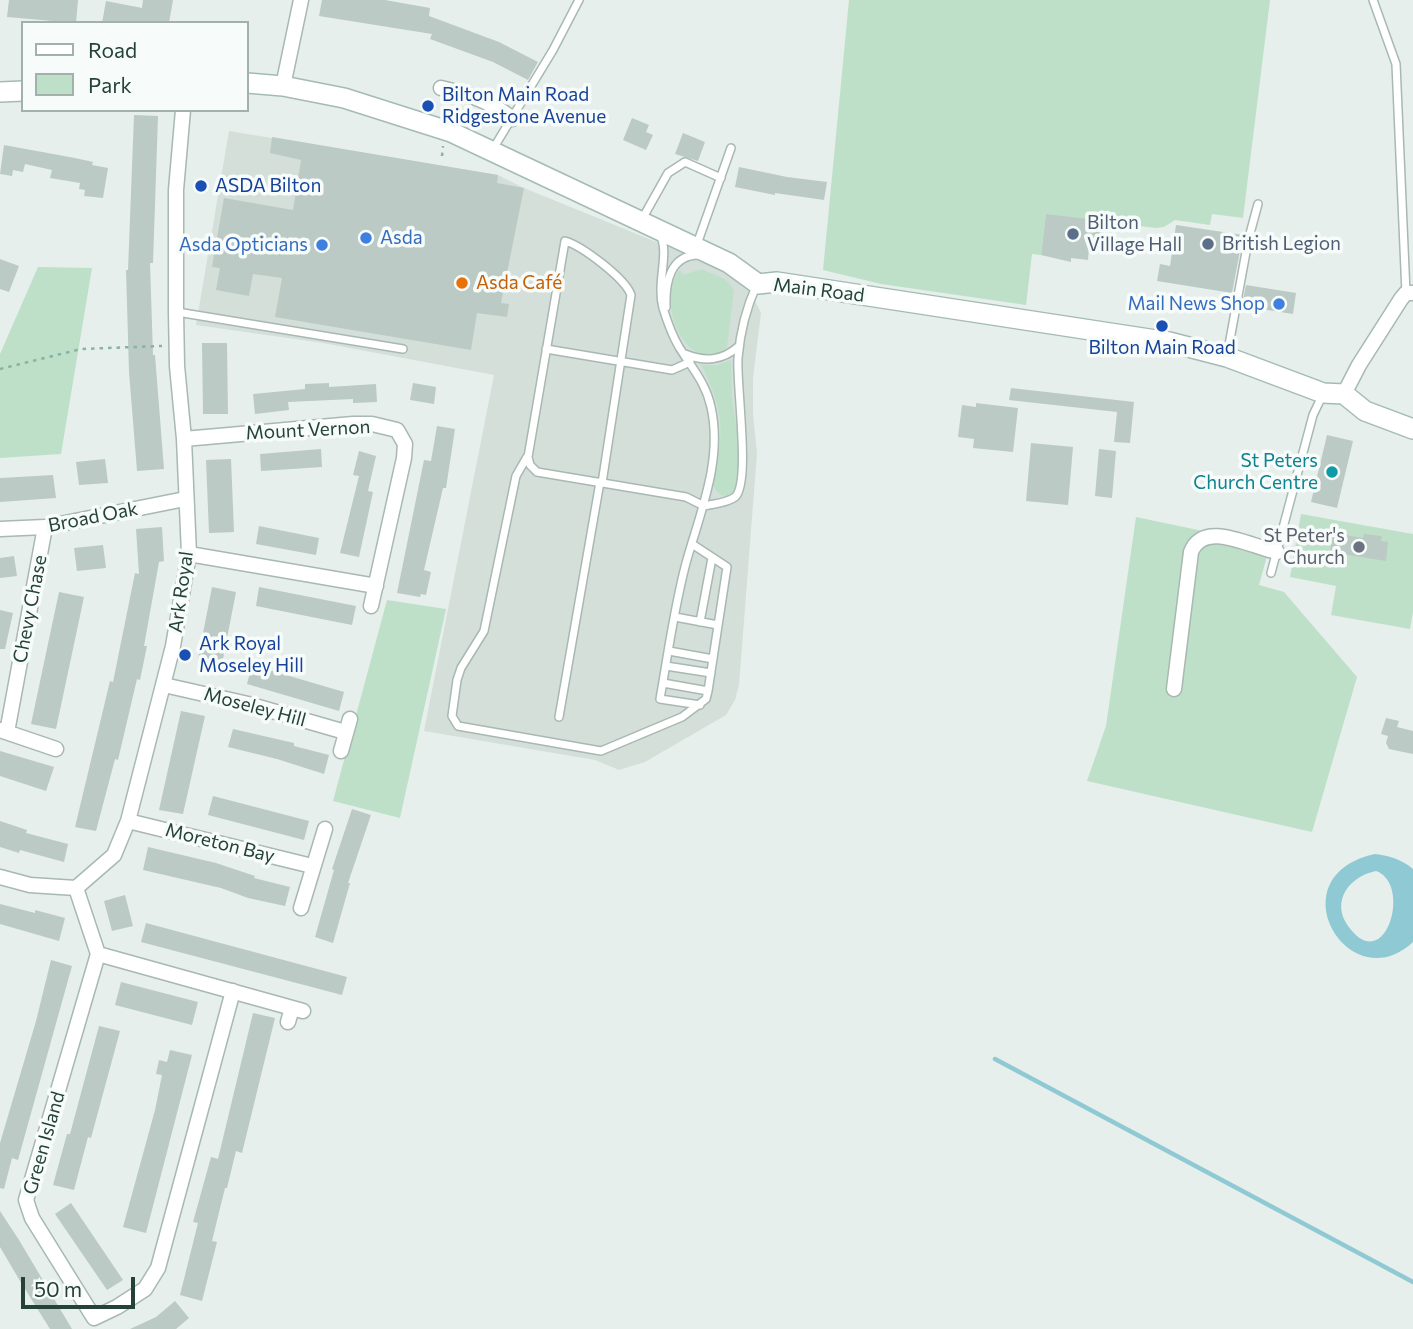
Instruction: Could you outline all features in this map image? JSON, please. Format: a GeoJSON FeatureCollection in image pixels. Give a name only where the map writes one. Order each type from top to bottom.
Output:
{"type":"FeatureCollection","features":[{"type":"Feature","properties":{"kind":"main road","name":"Main Road"},"geometry":{"type":"LineString","coordinates":[[248,83],[283,86],[363,103],[451,132],[718,258],[739,269],[758,284],[776,282],[1169,342],[1227,357],[1323,393],[1344,394]]}},
{"type":"Feature","properties":{"kind":"main road"},"geometry":{"type":"LineString","coordinates":[[0,92],[21,91]]}},
{"type":"Feature","properties":{"kind":"main road"},"geometry":{"type":"LineString","coordinates":[[1344,394],[1365,411],[1413,429]]}},
{"type":"Feature","properties":{"kind":"street"},"geometry":{"type":"LineString","coordinates":[[283,86],[301,0]]}},
{"type":"Feature","properties":{"kind":"street"},"geometry":{"type":"LineString","coordinates":[[441,88],[466,93],[500,108],[512,119]]}},
{"type":"Feature","properties":{"kind":"street","name":"Ark Royal"},"geometry":{"type":"LineString","coordinates":[[76,888],[114,855],[128,821],[164,684],[189,554],[176,312],[176,190],[183,112]]}},
{"type":"Feature","properties":{"kind":"street"},"geometry":{"type":"LineString","coordinates":[[1344,394],[1359,365],[1410,293]]}},
{"type":"Feature","properties":{"kind":"street","name":"Mount Vernon"},"geometry":{"type":"LineString","coordinates":[[184,439],[353,424],[372,424],[397,430],[405,444],[404,458],[371,606]]}},
{"type":"Feature","properties":{"kind":"street","name":"Broad Oak"},"geometry":{"type":"LineString","coordinates":[[0,530],[45,527],[186,499]]}},
{"type":"Feature","properties":{"kind":"street","name":"Chevy Chase"},"geometry":{"type":"LineString","coordinates":[[45,527],[4,731],[56,749]]}},
{"type":"Feature","properties":{"kind":"street"},"geometry":{"type":"LineString","coordinates":[[1174,690],[1191,552],[1196,542],[1203,537],[1216,535],[1277,552]]}},
{"type":"Feature","properties":{"kind":"street"},"geometry":{"type":"LineString","coordinates":[[189,554],[376,586]]}},
{"type":"Feature","properties":{"kind":"street","name":"Moseley Hill"},"geometry":{"type":"LineString","coordinates":[[164,684],[348,725],[341,751]]}},
{"type":"Feature","properties":{"kind":"street","name":"Moreton Bay"},"geometry":{"type":"LineString","coordinates":[[128,821],[312,866]]}},
{"type":"Feature","properties":{"kind":"street"},"geometry":{"type":"LineString","coordinates":[[301,908],[325,829]]}},
{"type":"Feature","properties":{"kind":"street"},"geometry":{"type":"LineString","coordinates":[[0,877],[30,885],[76,888],[98,954],[233,991],[294,1013]]}},
{"type":"Feature","properties":{"kind":"street","name":"Green Island"},"geometry":{"type":"LineString","coordinates":[[98,954],[26,1200],[32,1218],[97,1323],[145,1289],[158,1268],[233,991]]}},
{"type":"Feature","properties":{"kind":"lane"},"geometry":{"type":"LineString","coordinates":[[493,150],[553,50],[579,0]]}},
{"type":"Feature","properties":{"kind":"lane"},"geometry":{"type":"LineString","coordinates":[[1373,0],[1396,64],[1410,293]]}},
{"type":"Feature","properties":{"kind":"lane"},"geometry":{"type":"LineString","coordinates":[[695,248],[731,148]]}},
{"type":"Feature","properties":{"kind":"lane"},"geometry":{"type":"LineString","coordinates":[[700,705],[660,699],[692,544],[704,506],[715,426],[708,394],[700,376],[684,354],[667,319],[660,292],[665,247],[661,236],[645,223],[668,173],[685,162],[721,178]]}},
{"type":"Feature","properties":{"kind":"lane"},"geometry":{"type":"LineString","coordinates":[[1227,357],[1248,241],[1258,204]]}},
{"type":"Feature","properties":{"kind":"lane"},"geometry":{"type":"LineString","coordinates":[[559,717],[601,482],[622,362],[631,300],[630,290],[584,250],[565,241],[530,448],[529,463],[537,472],[601,482],[686,497],[704,506],[733,499],[740,491],[742,483],[739,346],[749,300],[758,284]]}},
{"type":"Feature","properties":{"kind":"lane"},"geometry":{"type":"LineString","coordinates":[[667,319],[667,289],[673,267],[694,254],[718,258]]}},
{"type":"Feature","properties":{"kind":"lane"},"geometry":{"type":"LineString","coordinates":[[176,312],[403,349]]}},
{"type":"Feature","properties":{"kind":"lane"},"geometry":{"type":"LineString","coordinates":[[684,354],[701,360],[712,360],[732,352],[739,346]]}},
{"type":"Feature","properties":{"kind":"lane"},"geometry":{"type":"LineString","coordinates":[[546,349],[672,370],[690,362]]}},
{"type":"Feature","properties":{"kind":"lane"},"geometry":{"type":"LineString","coordinates":[[1271,572],[1313,415],[1323,393]]}},
{"type":"Feature","properties":{"kind":"lane"},"geometry":{"type":"LineString","coordinates":[[530,448],[526,462],[516,476],[484,631],[458,676],[452,712],[455,724],[462,728],[601,751],[682,717],[700,705],[707,695],[727,567],[692,544]]}},
{"type":"Feature","properties":{"kind":"lane"},"geometry":{"type":"LineString","coordinates":[[700,622],[712,558]]}},
{"type":"Feature","properties":{"kind":"lane"},"geometry":{"type":"LineString","coordinates":[[676,617],[718,625]]}},
{"type":"Feature","properties":{"kind":"lane"},"geometry":{"type":"LineString","coordinates":[[669,651],[713,659]]}},
{"type":"Feature","properties":{"kind":"lane"},"geometry":{"type":"LineString","coordinates":[[666,666],[711,673]]}},
{"type":"Feature","properties":{"kind":"lane"},"geometry":{"type":"LineString","coordinates":[[663,683],[707,695]]}},
{"type":"Feature","properties":{"kind":"path"},"geometry":{"type":"LineString","coordinates":[[0,369],[80,349],[177,346]]}},
{"type":"Feature","properties":{"kind":"shaded area"},"geometry":{"type":"Polygon","coordinates":[[[229,131],[498,175],[725,270],[752,294],[761,313],[753,378],[757,453],[739,685],[735,700],[726,715],[645,762],[619,770],[595,760],[424,731],[494,375],[323,343],[196,325],[229,131]]]}},
{"type":"Feature","properties":{"kind":"green space"},"geometry":{"type":"Polygon","coordinates":[[[849,0],[1270,0],[1243,218],[1212,214],[1210,225],[1175,220],[1164,227],[1156,228],[1046,215],[1041,255],[1032,254],[1026,305],[881,284],[823,270],[849,0]]]}},
{"type":"Feature","properties":{"kind":"green space"},"geometry":{"type":"Polygon","coordinates":[[[38,267],[92,268],[61,454],[0,458],[0,354],[38,267]]]}},
{"type":"Feature","properties":{"kind":"green space"},"geometry":{"type":"Polygon","coordinates":[[[702,269],[724,279],[734,291],[727,347],[713,354],[700,353],[688,346],[673,317],[673,284],[680,270],[683,275],[702,269]]]}},
{"type":"Feature","properties":{"kind":"green space"},"geometry":{"type":"Polygon","coordinates":[[[731,360],[732,398],[745,483],[741,493],[728,496],[718,493],[713,485],[721,430],[713,392],[701,365],[717,365],[731,360]]]}},
{"type":"Feature","properties":{"kind":"green space"},"geometry":{"type":"Polygon","coordinates":[[[1301,514],[1413,534],[1413,612],[1410,629],[1331,615],[1336,586],[1290,577],[1301,514]]]}},
{"type":"Feature","properties":{"kind":"green space"},"geometry":{"type":"Polygon","coordinates":[[[1136,517],[1270,545],[1259,585],[1284,592],[1357,677],[1312,832],[1087,781],[1106,726],[1136,517]]]}},
{"type":"Feature","properties":{"kind":"green space"},"geometry":{"type":"Polygon","coordinates":[[[387,600],[446,609],[400,818],[333,801],[387,600]]]}},
{"type":"Feature","properties":{"kind":"water"},"geometry":{"type":"Polygon","coordinates":[[[1375,854],[1395,858],[1413,869],[1413,942],[1389,956],[1366,957],[1346,946],[1332,929],[1326,907],[1329,885],[1345,867],[1375,854]],[[1376,871],[1358,878],[1342,899],[1343,917],[1361,939],[1373,941],[1383,935],[1390,923],[1392,892],[1387,879],[1376,871]]]}},
{"type":"Feature","properties":{"kind":"building"},"geometry":{"type":"Polygon","coordinates":[[[9,0],[78,0],[76,21],[7,17],[9,0]]]}},
{"type":"Feature","properties":{"kind":"building"},"geometry":{"type":"Polygon","coordinates":[[[143,0],[173,0],[169,21],[102,21],[106,1],[142,8],[143,0]]]}},
{"type":"Feature","properties":{"kind":"building"},"geometry":{"type":"Polygon","coordinates":[[[322,0],[385,0],[430,8],[429,16],[499,42],[538,62],[528,80],[493,62],[430,39],[432,34],[319,16],[322,0]]]}},
{"type":"Feature","properties":{"kind":"building"},"geometry":{"type":"Polygon","coordinates":[[[134,115],[158,116],[153,263],[150,263],[153,355],[164,469],[137,471],[129,372],[126,270],[134,115]]]}},
{"type":"Feature","properties":{"kind":"building"},"geometry":{"type":"Polygon","coordinates":[[[632,118],[649,125],[646,132],[653,135],[646,150],[623,140],[632,118]]]}},
{"type":"Feature","properties":{"kind":"building"},"geometry":{"type":"Polygon","coordinates":[[[683,133],[705,142],[698,161],[675,154],[683,133]]]}},
{"type":"Feature","properties":{"kind":"building","name":"Asda"},"geometry":{"type":"Polygon","coordinates":[[[272,137],[498,175],[497,183],[524,188],[501,303],[509,304],[507,317],[477,313],[471,350],[275,317],[282,278],[253,274],[249,296],[216,290],[220,268],[212,267],[224,198],[293,210],[301,160],[270,153],[272,137]]]}},
{"type":"Feature","properties":{"kind":"building"},"geometry":{"type":"Polygon","coordinates":[[[4,145],[75,158],[108,168],[103,198],[84,196],[85,190],[79,189],[80,183],[50,178],[52,170],[25,164],[23,172],[13,170],[12,176],[0,174],[4,145]]]}},
{"type":"Feature","properties":{"kind":"building"},"geometry":{"type":"Polygon","coordinates":[[[739,167],[827,182],[824,200],[775,195],[735,187],[739,167]]]}},
{"type":"Feature","properties":{"kind":"building","name":"Bilton Village Hall"},"geometry":{"type":"Polygon","coordinates":[[[1046,214],[1104,221],[1101,248],[1089,247],[1088,260],[1071,258],[1071,262],[1041,255],[1046,214]]]}},
{"type":"Feature","properties":{"kind":"building"},"geometry":{"type":"Polygon","coordinates":[[[1176,225],[1243,235],[1232,293],[1157,281],[1160,264],[1170,266],[1176,225]]]}},
{"type":"Feature","properties":{"kind":"building"},"geometry":{"type":"Polygon","coordinates":[[[0,259],[19,266],[9,292],[0,289],[0,259]]]}},
{"type":"Feature","properties":{"kind":"building"},"geometry":{"type":"Polygon","coordinates":[[[1246,285],[1296,293],[1293,314],[1242,306],[1246,285]]]}},
{"type":"Feature","properties":{"kind":"building"},"geometry":{"type":"Polygon","coordinates":[[[202,343],[227,343],[228,414],[203,414],[202,343]]]}},
{"type":"Feature","properties":{"kind":"building"},"geometry":{"type":"Polygon","coordinates":[[[329,383],[329,387],[376,384],[377,402],[353,403],[353,399],[288,402],[289,410],[255,414],[253,394],[305,389],[305,384],[329,383]]]}},
{"type":"Feature","properties":{"kind":"building"},"geometry":{"type":"Polygon","coordinates":[[[413,383],[436,387],[434,404],[410,400],[413,383]]]}},
{"type":"Feature","properties":{"kind":"building"},"geometry":{"type":"Polygon","coordinates":[[[1011,388],[1134,402],[1130,443],[1114,442],[1117,412],[1009,400],[1011,388]]]}},
{"type":"Feature","properties":{"kind":"building"},"geometry":{"type":"Polygon","coordinates":[[[976,403],[1018,408],[1013,452],[973,448],[974,439],[958,437],[962,405],[976,407],[976,403]]]}},
{"type":"Feature","properties":{"kind":"building"},"geometry":{"type":"Polygon","coordinates":[[[437,426],[455,429],[446,488],[443,488],[424,570],[431,572],[426,595],[421,594],[420,597],[397,593],[424,460],[431,461],[437,426]]]}},
{"type":"Feature","properties":{"kind":"building","name":"St Peters Church Centre"},"geometry":{"type":"Polygon","coordinates":[[[1327,435],[1353,441],[1337,508],[1311,502],[1327,435]]]}},
{"type":"Feature","properties":{"kind":"building"},"geometry":{"type":"Polygon","coordinates":[[[1031,443],[1073,447],[1068,505],[1026,501],[1031,443]]]}},
{"type":"Feature","properties":{"kind":"building"},"geometry":{"type":"Polygon","coordinates":[[[321,449],[322,467],[261,471],[260,454],[321,449]]]}},
{"type":"Feature","properties":{"kind":"building"},"geometry":{"type":"Polygon","coordinates":[[[1099,449],[1116,451],[1112,498],[1095,496],[1099,449]]]}},
{"type":"Feature","properties":{"kind":"building"},"geometry":{"type":"Polygon","coordinates":[[[359,451],[376,456],[368,491],[373,492],[359,557],[340,553],[359,476],[353,475],[359,451]]]}},
{"type":"Feature","properties":{"kind":"building"},"geometry":{"type":"Polygon","coordinates":[[[105,459],[108,483],[79,485],[76,462],[105,459]]]}},
{"type":"Feature","properties":{"kind":"building"},"geometry":{"type":"Polygon","coordinates":[[[231,459],[234,532],[209,533],[206,460],[231,459]]]}},
{"type":"Feature","properties":{"kind":"building"},"geometry":{"type":"Polygon","coordinates":[[[53,475],[56,498],[0,502],[0,478],[53,475]]]}},
{"type":"Feature","properties":{"kind":"building"},"geometry":{"type":"Polygon","coordinates":[[[259,526],[319,538],[316,555],[256,544],[259,526]]]}},
{"type":"Feature","properties":{"kind":"building"},"geometry":{"type":"Polygon","coordinates":[[[162,527],[164,561],[159,562],[140,680],[137,679],[118,760],[115,759],[96,831],[75,827],[110,681],[113,682],[135,573],[139,574],[136,529],[162,527]]]}},
{"type":"Feature","properties":{"kind":"building","name":"St Peter's Church"},"geometry":{"type":"Polygon","coordinates":[[[1333,533],[1363,538],[1364,534],[1382,536],[1381,541],[1388,542],[1386,561],[1330,552],[1333,533]]]}},
{"type":"Feature","properties":{"kind":"building"},"geometry":{"type":"Polygon","coordinates":[[[103,545],[106,568],[77,571],[74,548],[103,545]]]}},
{"type":"Feature","properties":{"kind":"building"},"geometry":{"type":"Polygon","coordinates":[[[14,556],[17,576],[0,578],[0,558],[14,556]]]}},
{"type":"Feature","properties":{"kind":"building"},"geometry":{"type":"Polygon","coordinates":[[[212,587],[236,592],[222,664],[198,659],[212,587]]]}},
{"type":"Feature","properties":{"kind":"building"},"geometry":{"type":"Polygon","coordinates":[[[259,587],[356,606],[352,625],[256,606],[259,587]]]}},
{"type":"Feature","properties":{"kind":"building"},"geometry":{"type":"Polygon","coordinates":[[[59,592],[84,597],[56,729],[31,724],[59,592]]]}},
{"type":"Feature","properties":{"kind":"building"},"geometry":{"type":"Polygon","coordinates":[[[0,610],[13,613],[5,649],[0,649],[0,610]]]}},
{"type":"Feature","properties":{"kind":"building"},"geometry":{"type":"Polygon","coordinates":[[[252,665],[344,692],[339,711],[247,684],[252,665]]]}},
{"type":"Feature","properties":{"kind":"building"},"geometry":{"type":"Polygon","coordinates":[[[181,711],[205,716],[183,814],[159,810],[181,711]]]}},
{"type":"Feature","properties":{"kind":"building"},"geometry":{"type":"Polygon","coordinates":[[[1386,718],[1399,721],[1397,727],[1413,731],[1413,754],[1389,749],[1386,743],[1388,736],[1381,734],[1386,718]]]}},
{"type":"Feature","properties":{"kind":"building"},"geometry":{"type":"Polygon","coordinates":[[[233,729],[294,743],[294,746],[329,755],[324,774],[228,747],[233,729]]]}},
{"type":"Feature","properties":{"kind":"building"},"geometry":{"type":"Polygon","coordinates":[[[0,751],[54,767],[46,791],[0,776],[0,751]]]}},
{"type":"Feature","properties":{"kind":"building"},"geometry":{"type":"Polygon","coordinates":[[[213,796],[309,821],[304,840],[208,815],[213,796]]]}},
{"type":"Feature","properties":{"kind":"building"},"geometry":{"type":"Polygon","coordinates":[[[352,809],[371,815],[348,883],[333,943],[315,937],[334,870],[332,869],[352,809]]]}},
{"type":"Feature","properties":{"kind":"building"},"geometry":{"type":"Polygon","coordinates":[[[0,821],[27,830],[26,833],[68,844],[64,862],[0,847],[0,821]]]}},
{"type":"Feature","properties":{"kind":"building"},"geometry":{"type":"Polygon","coordinates":[[[148,847],[216,863],[255,876],[254,878],[290,887],[285,906],[143,870],[148,847]]]}},
{"type":"Feature","properties":{"kind":"building"},"geometry":{"type":"Polygon","coordinates":[[[125,895],[133,926],[112,931],[104,901],[125,895]]]}},
{"type":"Feature","properties":{"kind":"building"},"geometry":{"type":"Polygon","coordinates":[[[0,904],[65,918],[59,941],[0,924],[0,904]]]}},
{"type":"Feature","properties":{"kind":"building"},"geometry":{"type":"Polygon","coordinates":[[[146,923],[347,977],[342,995],[141,942],[146,923]]]}},
{"type":"Feature","properties":{"kind":"building"},"geometry":{"type":"Polygon","coordinates":[[[51,960],[72,966],[18,1160],[12,1158],[4,1189],[0,1188],[0,1143],[51,960]]]}},
{"type":"Feature","properties":{"kind":"building"},"geometry":{"type":"Polygon","coordinates":[[[121,982],[198,1002],[192,1025],[115,1005],[121,982]]]}},
{"type":"Feature","properties":{"kind":"building"},"geometry":{"type":"Polygon","coordinates":[[[253,1013],[275,1018],[242,1153],[236,1151],[225,1188],[212,1241],[217,1242],[202,1301],[180,1295],[198,1223],[193,1222],[211,1157],[218,1159],[253,1013]]]}},
{"type":"Feature","properties":{"kind":"building"},"geometry":{"type":"Polygon","coordinates":[[[99,1026],[120,1031],[74,1190],[53,1185],[67,1134],[70,1134],[99,1026]]]}},
{"type":"Feature","properties":{"kind":"building"},"geometry":{"type":"Polygon","coordinates":[[[170,1050],[192,1055],[146,1233],[123,1227],[155,1110],[162,1075],[156,1074],[159,1060],[167,1062],[170,1050]]]}},
{"type":"Feature","properties":{"kind":"building"},"geometry":{"type":"Polygon","coordinates":[[[71,1203],[123,1280],[107,1290],[55,1214],[71,1203]]]}},
{"type":"Feature","properties":{"kind":"building"},"geometry":{"type":"Polygon","coordinates":[[[0,1211],[72,1329],[50,1329],[20,1281],[0,1247],[0,1211]]]}},
{"type":"Feature","properties":{"kind":"building"},"geometry":{"type":"Polygon","coordinates":[[[175,1301],[189,1318],[176,1329],[130,1329],[156,1317],[175,1301]]]}},
{"type":"Feature","properties":{"kind":"waterway"},"geometry":{"type":"LineString","coordinates":[[995,1059],[1413,1282]]}},
{"type":"Feature","properties":{"kind":"place","name":"Bilton Main Road Ridgestone Avenue"},"geometry":{"type":"Point","coordinates":[428,106]}},
{"type":"Feature","properties":{"kind":"place","name":"ASDA Bilton"},"geometry":{"type":"Point","coordinates":[201,186]}},
{"type":"Feature","properties":{"kind":"place","name":"Bilton Village Hall"},"geometry":{"type":"Point","coordinates":[1073,234]}},
{"type":"Feature","properties":{"kind":"place","name":"Asda"},"geometry":{"type":"Point","coordinates":[366,238]}},
{"type":"Feature","properties":{"kind":"place","name":"British Legion"},"geometry":{"type":"Point","coordinates":[1208,244]}},
{"type":"Feature","properties":{"kind":"place","name":"Asda Opticians"},"geometry":{"type":"Point","coordinates":[322,245]}},
{"type":"Feature","properties":{"kind":"place","name":"Asda Café"},"geometry":{"type":"Point","coordinates":[462,283]}},
{"type":"Feature","properties":{"kind":"place","name":"Mail News Shop"},"geometry":{"type":"Point","coordinates":[1279,304]}},
{"type":"Feature","properties":{"kind":"place","name":"Bilton Main Road"},"geometry":{"type":"Point","coordinates":[1162,326]}},
{"type":"Feature","properties":{"kind":"place","name":"St Peters Church Centre"},"geometry":{"type":"Point","coordinates":[1332,472]}},
{"type":"Feature","properties":{"kind":"place","name":"St Peter's Church"},"geometry":{"type":"Point","coordinates":[1359,547]}},
{"type":"Feature","properties":{"kind":"place","name":"Ark Royal Moseley Hill"},"geometry":{"type":"Point","coordinates":[185,655]}}]}
